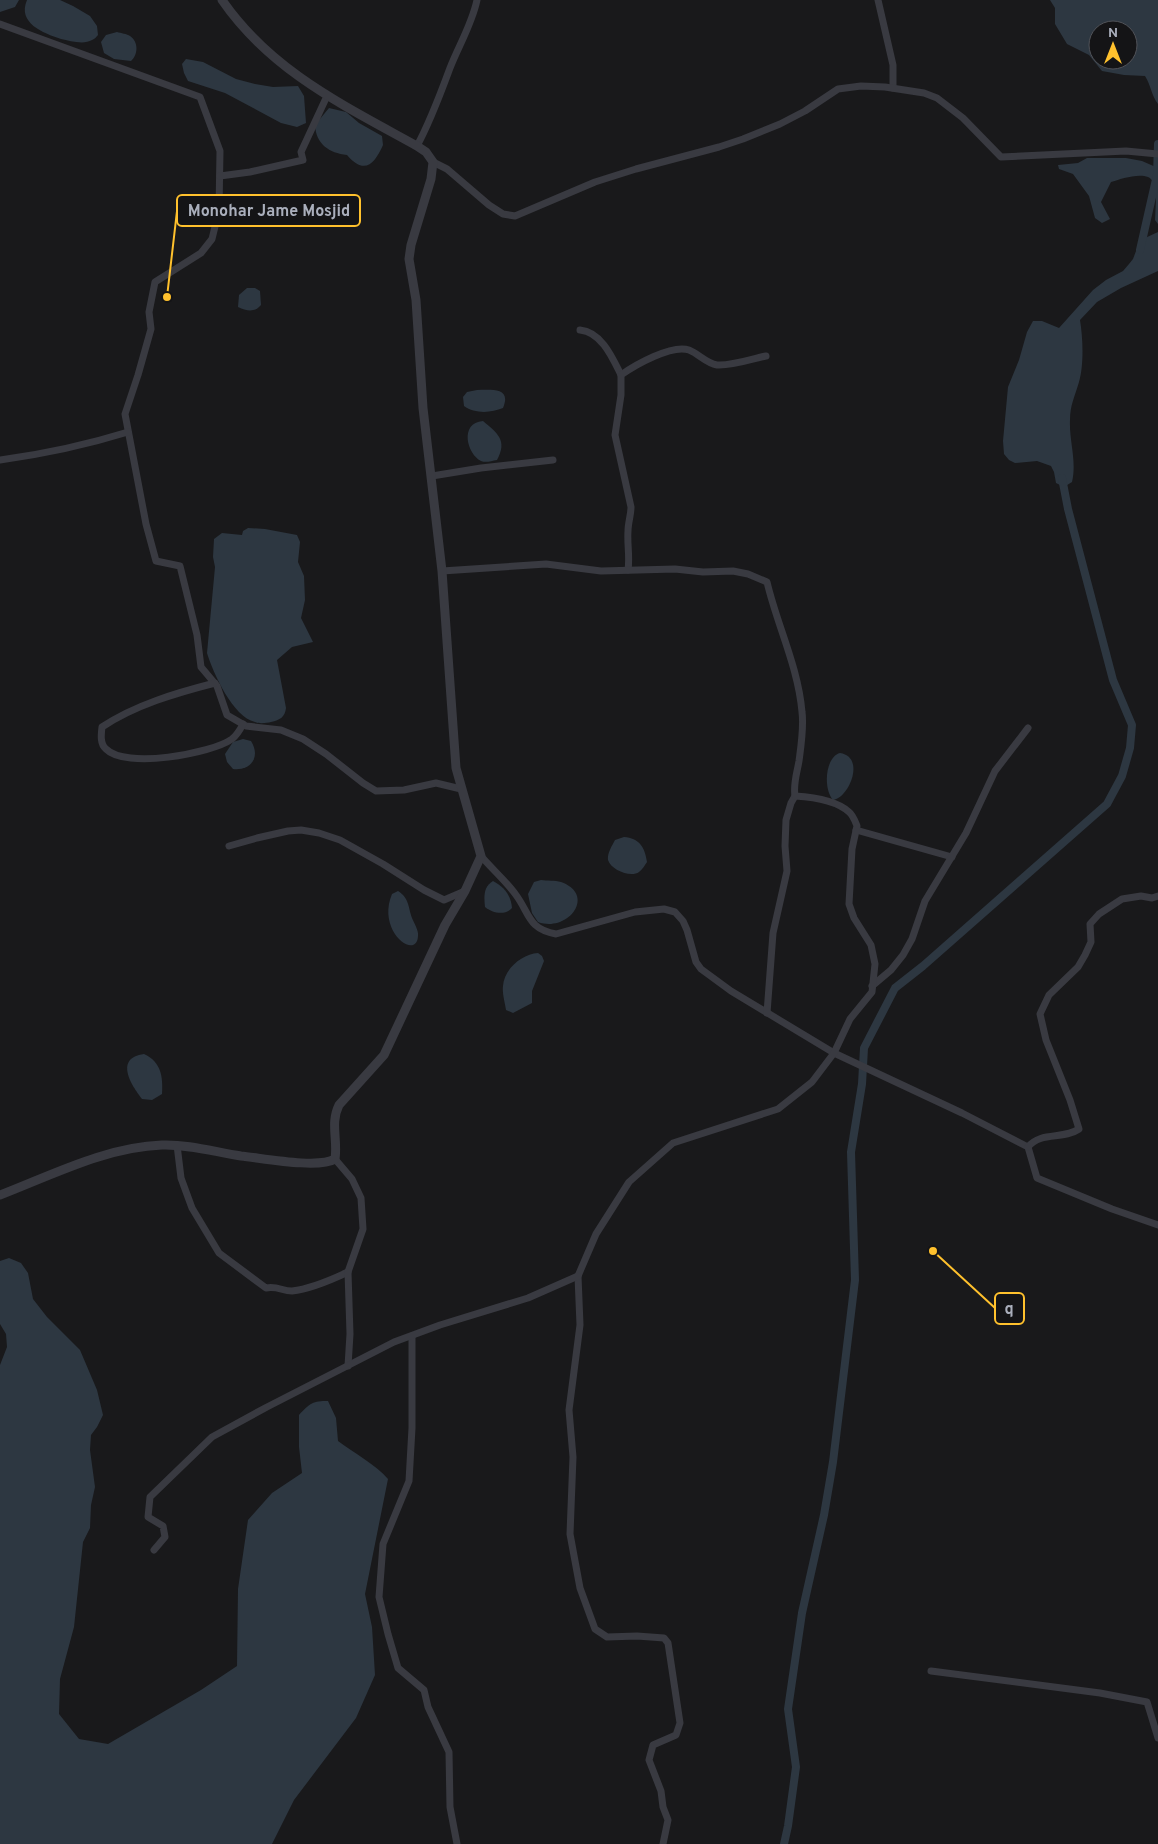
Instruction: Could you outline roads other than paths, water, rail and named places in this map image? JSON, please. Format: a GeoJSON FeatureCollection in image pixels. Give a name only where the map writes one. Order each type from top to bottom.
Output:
{"type":"FeatureCollection","features":[{"type":"Feature","properties":{"kind":"street"},"geometry":{"type":"LineString","coordinates":[[222,0],[233,17],[256,42],[288,69],[327,96],[417,146],[426,152],[433,162],[447,169],[489,205],[503,214],[515,216],[595,182],[662,162],[720,148],[780,124],[805,111],[838,89],[861,86],[893,88],[924,93],[937,98],[963,118],[1002,157],[1031,154],[1145,152],[1158,154]]}},
{"type":"Feature","properties":{"kind":"street"},"geometry":{"type":"LineString","coordinates":[[417,146],[430,122],[473,17],[477,0]]}},
{"type":"Feature","properties":{"kind":"street"},"geometry":{"type":"LineString","coordinates":[[878,0],[892,65],[893,88]]}},
{"type":"Feature","properties":{"kind":"street"},"geometry":{"type":"LineString","coordinates":[[0,24],[200,97],[220,151],[219,210],[212,239],[200,253],[155,282],[149,312],[150,329],[138,375],[124,414],[146,524],[156,561],[180,566],[197,635],[202,667],[215,683],[227,715],[246,726],[281,730],[303,739],[326,754],[362,783],[376,790],[404,790],[436,782],[461,789]]}},
{"type":"Feature","properties":{"kind":"street"},"geometry":{"type":"LineString","coordinates":[[220,176],[250,172],[303,160],[301,152],[327,96]]}},
{"type":"Feature","properties":{"kind":"street"},"geometry":{"type":"LineString","coordinates":[[433,162],[431,179],[411,244],[409,259],[416,300],[423,408],[442,571],[456,768],[481,856],[516,895],[534,925],[544,932],[556,934],[635,912],[664,909],[675,912],[683,921],[696,962],[701,969],[731,991],[834,1053],[962,1113],[1028,1147],[1037,1178],[1112,1209],[1158,1225]]}},
{"type":"Feature","properties":{"kind":"street"},"geometry":{"type":"LineString","coordinates":[[580,330],[584,330],[599,339],[622,375],[615,435],[631,507],[631,516],[627,528],[630,560],[628,570]]}},
{"type":"Feature","properties":{"kind":"street"},"geometry":{"type":"LineString","coordinates":[[622,375],[646,361],[677,349],[689,350],[714,364],[732,363],[766,356]]}},
{"type":"Feature","properties":{"kind":"street"},"geometry":{"type":"LineString","coordinates":[[0,460],[46,453],[128,432]]}},
{"type":"Feature","properties":{"kind":"street"},"geometry":{"type":"LineString","coordinates":[[432,476],[553,460]]}},
{"type":"Feature","properties":{"kind":"street"},"geometry":{"type":"LineString","coordinates":[[442,571],[546,564],[601,571],[675,569],[703,572],[733,571],[748,574],[767,582],[793,667],[803,713],[794,789],[795,796],[786,820],[785,846],[787,871],[773,933],[767,1013]]}},
{"type":"Feature","properties":{"kind":"street"},"geometry":{"type":"LineString","coordinates":[[215,683],[186,691],[118,716],[102,727],[101,740],[105,749],[120,758],[146,760],[205,750],[222,745],[238,733],[243,724]]}},
{"type":"Feature","properties":{"kind":"street"},"geometry":{"type":"LineString","coordinates":[[872,986],[891,970],[903,955],[912,939],[925,901],[966,833],[995,771],[1028,728]]}},
{"type":"Feature","properties":{"kind":"street"},"geometry":{"type":"LineString","coordinates":[[663,1844],[668,1820],[663,1806],[661,1791],[649,1760],[653,1745],[676,1735],[680,1723],[668,1643],[664,1638],[637,1636],[607,1637],[595,1629],[580,1588],[570,1534],[573,1457],[569,1410],[580,1326],[578,1276],[596,1234],[629,1182],[673,1143],[778,1109],[812,1082],[834,1053],[850,1019],[872,992],[875,964],[871,945],[854,918],[849,904],[852,849],[857,826],[850,812],[838,805],[808,797],[795,796]]}},
{"type":"Feature","properties":{"kind":"street"},"geometry":{"type":"LineString","coordinates":[[228,846],[257,838],[302,830],[340,840],[444,900],[465,891]]}},
{"type":"Feature","properties":{"kind":"street"},"geometry":{"type":"LineString","coordinates":[[856,830],[952,857]]}},
{"type":"Feature","properties":{"kind":"street"},"geometry":{"type":"LineString","coordinates":[[348,1366],[350,1334],[348,1272],[363,1229],[361,1198],[352,1179],[335,1159],[334,1118],[339,1105],[384,1055],[445,925],[465,891],[481,856]]}},
{"type":"Feature","properties":{"kind":"street"},"geometry":{"type":"LineString","coordinates":[[1028,1147],[1039,1138],[1072,1134],[1078,1129],[1070,1100],[1046,1040],[1040,1014],[1049,995],[1078,968],[1086,955],[1091,942],[1090,924],[1098,914],[1122,899],[1158,896]]}},
{"type":"Feature","properties":{"kind":"street"},"geometry":{"type":"LineString","coordinates":[[0,1195],[82,1162],[119,1151],[160,1145],[177,1145],[215,1152],[311,1163],[330,1162],[335,1159]]}},
{"type":"Feature","properties":{"kind":"street"},"geometry":{"type":"LineString","coordinates":[[177,1145],[181,1178],[192,1208],[219,1253],[254,1281],[266,1288],[275,1286],[290,1291],[310,1287],[348,1272]]}},
{"type":"Feature","properties":{"kind":"street"},"geometry":{"type":"LineString","coordinates":[[154,1550],[165,1537],[163,1526],[148,1517],[150,1497],[212,1437],[394,1342],[440,1325],[528,1298],[578,1276]]}},
{"type":"Feature","properties":{"kind":"street"},"geometry":{"type":"LineString","coordinates":[[412,1336],[412,1428],[409,1481],[383,1544],[379,1597],[398,1668],[424,1690],[428,1707],[449,1752],[450,1807],[457,1844]]}},
{"type":"Feature","properties":{"kind":"street"},"geometry":{"type":"LineString","coordinates":[[931,1671],[1147,1702],[1158,1738]]}},
{"type":"Feature","properties":{"kind":"waterway"},"geometry":{"type":"LineString","coordinates":[[1140,250],[1157,175],[1158,144]]}},
{"type":"Feature","properties":{"kind":"waterway"},"geometry":{"type":"LineString","coordinates":[[784,1844],[796,1767],[788,1709],[802,1613],[824,1515],[833,1462],[855,1280],[851,1152],[862,1084],[864,1048],[895,988],[923,966],[1107,804],[1122,776],[1130,748],[1132,725],[1113,680],[1068,509],[1062,478]]}},
{"type":"Feature","properties":{"kind":"place","name":"Monohar Jame Mosjid"},"geometry":{"type":"Point","coordinates":[167,297]}},
{"type":"Feature","properties":{"kind":"place","name":"q"},"geometry":{"type":"Point","coordinates":[933,1251]}}]}
